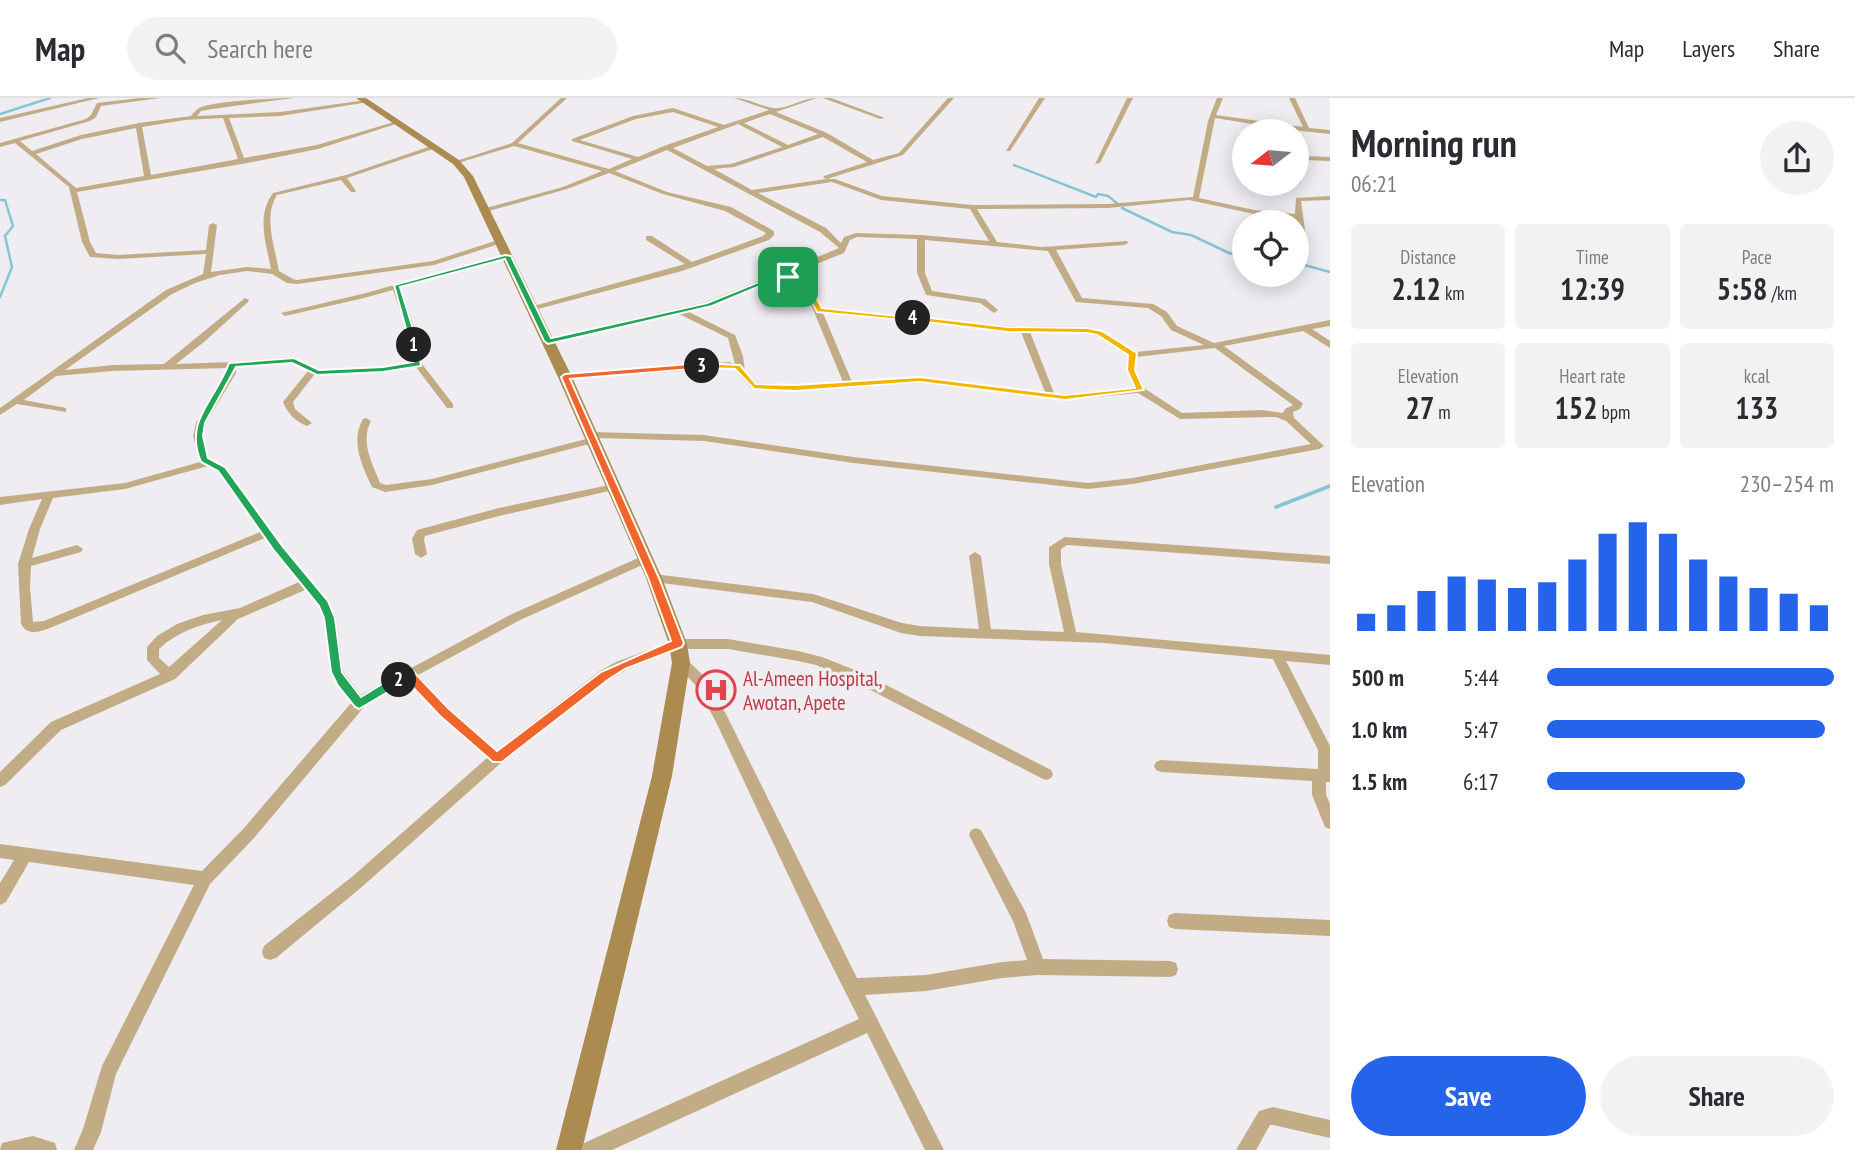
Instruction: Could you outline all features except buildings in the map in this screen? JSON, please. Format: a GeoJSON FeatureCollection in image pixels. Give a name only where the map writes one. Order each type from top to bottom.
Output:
{"type":"FeatureCollection","features":[{"type":"Feature","properties":{"kind":"main road"},"geometry":{"type":"LineString","coordinates":[[363,100],[456,162],[468,176],[565,377],[654,578],[678,643],[681,663],[662,776],[569,1150]]}},
{"type":"Feature","properties":{"kind":"street"},"geometry":{"type":"LineString","coordinates":[[0,120],[96,98]]}},
{"type":"Feature","properties":{"kind":"street"},"geometry":{"type":"LineString","coordinates":[[0,145],[88,120],[97,114],[99,104],[153,98]]}},
{"type":"Feature","properties":{"kind":"street"},"geometry":{"type":"LineString","coordinates":[[192,118],[199,110],[212,107],[291,98]]}},
{"type":"Feature","properties":{"kind":"street"},"geometry":{"type":"LineString","coordinates":[[456,162],[514,144],[564,98]]}},
{"type":"Feature","properties":{"kind":"street"},"geometry":{"type":"LineString","coordinates":[[737,98],[825,134],[871,162]]}},
{"type":"Feature","properties":{"kind":"street"},"geometry":{"type":"LineString","coordinates":[[485,211],[539,196],[610,171],[666,147],[814,98]]}},
{"type":"Feature","properties":{"kind":"street"},"geometry":{"type":"LineString","coordinates":[[826,98],[882,118]]}},
{"type":"Feature","properties":{"kind":"street"},"geometry":{"type":"LineString","coordinates":[[750,192],[815,180],[901,154],[951,98]]}},
{"type":"Feature","properties":{"kind":"street"},"geometry":{"type":"LineString","coordinates":[[1008,150],[1042,98]]}},
{"type":"Feature","properties":{"kind":"street"},"geometry":{"type":"LineString","coordinates":[[1097,163],[1130,98]]}},
{"type":"Feature","properties":{"kind":"street"},"geometry":{"type":"LineString","coordinates":[[1196,198],[1213,116],[1220,98]]}},
{"type":"Feature","properties":{"kind":"street"},"geometry":{"type":"LineString","coordinates":[[1292,98],[1302,119]]}},
{"type":"Feature","properties":{"kind":"street"},"geometry":{"type":"LineString","coordinates":[[31,153],[82,137],[139,125],[192,118],[226,118],[363,100]]}},
{"type":"Feature","properties":{"kind":"street"},"geometry":{"type":"LineString","coordinates":[[638,159],[574,140],[635,117],[673,110],[724,127]]}},
{"type":"Feature","properties":{"kind":"street"},"geometry":{"type":"LineString","coordinates":[[1213,116],[1232,120]]}},
{"type":"Feature","properties":{"kind":"street"},"geometry":{"type":"LineString","coordinates":[[226,118],[242,162]]}},
{"type":"Feature","properties":{"kind":"street"},"geometry":{"type":"LineString","coordinates":[[75,190],[318,147],[396,122]]}},
{"type":"Feature","properties":{"kind":"street"},"geometry":{"type":"LineString","coordinates":[[738,122],[788,147]]}},
{"type":"Feature","properties":{"kind":"street"},"geometry":{"type":"LineString","coordinates":[[139,125],[148,178]]}},
{"type":"Feature","properties":{"kind":"street"},"geometry":{"type":"LineString","coordinates":[[1309,128],[1330,132]]}},
{"type":"Feature","properties":{"kind":"street"},"geometry":{"type":"LineString","coordinates":[[706,168],[732,166],[825,134]]}},
{"type":"Feature","properties":{"kind":"street"},"geometry":{"type":"LineString","coordinates":[[15,140],[69,182],[75,190],[86,243],[93,255],[118,257],[209,252]]}},
{"type":"Feature","properties":{"kind":"street"},"geometry":{"type":"LineString","coordinates":[[514,144],[610,171],[665,193],[728,209],[771,233],[691,265],[533,309]]}},
{"type":"Feature","properties":{"kind":"street"},"geometry":{"type":"LineString","coordinates":[[275,272],[267,213],[271,197],[279,192],[342,177],[433,147]]}},
{"type":"Feature","properties":{"kind":"street"},"geometry":{"type":"LineString","coordinates":[[666,147],[823,230],[843,248]]}},
{"type":"Feature","properties":{"kind":"street"},"geometry":{"type":"LineString","coordinates":[[1309,158],[1330,159]]}},
{"type":"Feature","properties":{"kind":"street"},"geometry":{"type":"LineString","coordinates":[[342,177],[353,191]]}},
{"type":"Feature","properties":{"kind":"street"},"geometry":{"type":"LineString","coordinates":[[815,180],[833,180],[880,198],[972,207],[1108,206],[1196,198],[1246,210]]}},
{"type":"Feature","properties":{"kind":"street"},"geometry":{"type":"LineString","coordinates":[[1296,210],[1300,198],[1330,198]]}},
{"type":"Feature","properties":{"kind":"street"},"geometry":{"type":"LineString","coordinates":[[972,207],[994,244]]}},
{"type":"Feature","properties":{"kind":"street"},"geometry":{"type":"LineString","coordinates":[[207,275],[213,225]]}},
{"type":"Feature","properties":{"kind":"street"},"geometry":{"type":"LineString","coordinates":[[788,277],[806,265],[837,254],[847,239],[856,235],[921,237],[1051,249],[1124,243]]}},
{"type":"Feature","properties":{"kind":"street"},"geometry":{"type":"LineString","coordinates":[[921,237],[919,258],[929,293],[982,301],[994,310]]}},
{"type":"Feature","properties":{"kind":"street"},"geometry":{"type":"LineString","coordinates":[[649,238],[691,265]]}},
{"type":"Feature","properties":{"kind":"street"},"geometry":{"type":"LineString","coordinates":[[0,412],[170,292],[207,275],[253,270],[275,272],[289,282],[314,280],[434,263],[504,249]]}},
{"type":"Feature","properties":{"kind":"street"},"geometry":{"type":"LineString","coordinates":[[285,313],[372,294],[504,249]]}},
{"type":"Feature","properties":{"kind":"street"},"geometry":{"type":"LineString","coordinates":[[1051,249],[1079,300],[1150,306],[1161,311],[1174,328],[1215,346],[1298,404],[1288,411],[1289,419]]}},
{"type":"Feature","properties":{"kind":"street"},"geometry":{"type":"LineString","coordinates":[[548,341],[709,304],[776,277],[788,277],[806,285],[820,310],[849,385]]}},
{"type":"Feature","properties":{"kind":"street"},"geometry":{"type":"LineString","coordinates":[[396,286],[413,336],[418,364],[450,406]]}},
{"type":"Feature","properties":{"kind":"street"},"geometry":{"type":"LineString","coordinates":[[166,367],[245,300]]}},
{"type":"Feature","properties":{"kind":"street"},"geometry":{"type":"LineString","coordinates":[[820,310],[1025,330],[1096,332],[1134,355],[1215,346],[1330,323]]}},
{"type":"Feature","properties":{"kind":"street"},"geometry":{"type":"LineString","coordinates":[[680,311],[732,337],[741,372]]}},
{"type":"Feature","properties":{"kind":"street"},"geometry":{"type":"LineString","coordinates":[[1304,328],[1330,345]]}},
{"type":"Feature","properties":{"kind":"street"},"geometry":{"type":"LineString","coordinates":[[1025,330],[1051,396]]}},
{"type":"Feature","properties":{"kind":"street"},"geometry":{"type":"LineString","coordinates":[[366,421],[360,435],[363,448],[376,485],[385,489],[432,482],[592,438],[704,438],[853,460],[1088,486],[1163,476],[1209,465],[1319,446],[1289,419],[1262,413],[1187,418],[1140,390],[1131,370],[1130,358],[1134,355]]}},
{"type":"Feature","properties":{"kind":"street"},"geometry":{"type":"LineString","coordinates":[[52,374],[294,360],[312,372],[383,370],[418,364]]}},
{"type":"Feature","properties":{"kind":"street"},"geometry":{"type":"LineString","coordinates":[[207,463],[198,436],[201,423],[231,373],[232,365]]}},
{"type":"Feature","properties":{"kind":"street"},"geometry":{"type":"LineString","coordinates":[[565,377],[692,366],[734,366],[754,386],[795,388],[920,380],[1051,396],[1080,397],[1140,390]]}},
{"type":"Feature","properties":{"kind":"street"},"geometry":{"type":"LineString","coordinates":[[307,423],[291,410],[288,402],[312,372]]}},
{"type":"Feature","properties":{"kind":"street"},"geometry":{"type":"LineString","coordinates":[[16,401],[63,410]]}},
{"type":"Feature","properties":{"kind":"street"},"geometry":{"type":"LineString","coordinates":[[0,501],[125,486],[207,463],[222,469],[267,533],[324,604],[330,618],[337,672],[359,704]]}},
{"type":"Feature","properties":{"kind":"street"},"geometry":{"type":"LineString","coordinates":[[421,554],[418,539],[421,533],[499,512],[614,487]]}},
{"type":"Feature","properties":{"kind":"street"},"geometry":{"type":"LineString","coordinates":[[49,496],[34,527],[24,564],[22,586],[27,624],[31,628],[267,533]]}},
{"type":"Feature","properties":{"kind":"street"},"geometry":{"type":"LineString","coordinates":[[1071,637],[1055,564],[1055,547],[1065,541],[1330,559]]}},
{"type":"Feature","properties":{"kind":"street"},"geometry":{"type":"LineString","coordinates":[[24,564],[77,549]]}},
{"type":"Feature","properties":{"kind":"street"},"geometry":{"type":"LineString","coordinates":[[975,556],[986,635]]}},
{"type":"Feature","properties":{"kind":"street"},"geometry":{"type":"LineString","coordinates":[[83,1150],[92,1132],[108,1072],[205,879],[249,834],[359,704],[516,617],[645,558]]}},
{"type":"Feature","properties":{"kind":"street"},"geometry":{"type":"LineString","coordinates":[[654,578],[813,597],[901,628],[986,635],[1171,643],[1330,660]]}},
{"type":"Feature","properties":{"kind":"street"},"geometry":{"type":"LineString","coordinates":[[170,675],[153,660],[153,648],[163,637],[203,619],[242,611],[307,584]]}},
{"type":"Feature","properties":{"kind":"street"},"geometry":{"type":"LineString","coordinates":[[0,781],[56,726],[170,675],[242,611]]}},
{"type":"Feature","properties":{"kind":"street"},"geometry":{"type":"LineString","coordinates":[[270,952],[358,881],[497,758],[605,675],[678,643],[728,645],[818,661],[860,678],[1046,774]]}},
{"type":"Feature","properties":{"kind":"street"},"geometry":{"type":"LineString","coordinates":[[1277,655],[1325,750],[1326,776],[1319,795],[1330,822]]}},
{"type":"Feature","properties":{"kind":"street"},"geometry":{"type":"LineString","coordinates":[[681,663],[702,683],[722,720],[935,1150]]}},
{"type":"Feature","properties":{"kind":"street"},"geometry":{"type":"LineString","coordinates":[[409,674],[444,712],[497,758]]}},
{"type":"Feature","properties":{"kind":"street"},"geometry":{"type":"LineString","coordinates":[[1161,766],[1326,776]]}},
{"type":"Feature","properties":{"kind":"street"},"geometry":{"type":"LineString","coordinates":[[976,835],[1020,918],[1038,967]]}},
{"type":"Feature","properties":{"kind":"street"},"geometry":{"type":"LineString","coordinates":[[0,850],[205,879]]}},
{"type":"Feature","properties":{"kind":"street"},"geometry":{"type":"LineString","coordinates":[[0,897],[25,855]]}},
{"type":"Feature","properties":{"kind":"street"},"geometry":{"type":"LineString","coordinates":[[1175,921],[1330,928]]}},
{"type":"Feature","properties":{"kind":"street"},"geometry":{"type":"LineString","coordinates":[[852,987],[926,983],[1002,970],[1038,967],[1170,969]]}},
{"type":"Feature","properties":{"kind":"street"},"geometry":{"type":"LineString","coordinates":[[591,1150],[870,1023]]}},
{"type":"Feature","properties":{"kind":"street"},"geometry":{"type":"LineString","coordinates":[[1245,1150],[1265,1117],[1273,1116],[1330,1129]]}},
{"type":"Feature","properties":{"kind":"street"},"geometry":{"type":"LineString","coordinates":[[9,1150],[33,1145],[48,1150]]}},
{"type":"Feature","properties":{"kind":"waterway"},"geometry":{"type":"LineString","coordinates":[[0,114],[50,98]]}},
{"type":"Feature","properties":{"kind":"waterway"},"geometry":{"type":"LineString","coordinates":[[1014,165],[1096,197],[1098,194],[1108,196],[1118,204]]}},
{"type":"Feature","properties":{"kind":"waterway"},"geometry":{"type":"LineString","coordinates":[[0,200],[5,200],[13,226],[5,236],[12,267],[0,297]]}},
{"type":"Feature","properties":{"kind":"waterway"},"geometry":{"type":"LineString","coordinates":[[1122,208],[1172,232],[1191,235],[1232,254]]}},
{"type":"Feature","properties":{"kind":"waterway"},"geometry":{"type":"LineString","coordinates":[[1309,266],[1330,272]]}},
{"type":"Feature","properties":{"kind":"waterway"},"geometry":{"type":"LineString","coordinates":[[1276,507],[1330,486]]}},
{"type":"Feature","properties":{"kind":"place","name":"Al-Ameen Hospital, Awotan, Apete"},"geometry":{"type":"Point","coordinates":[716,690]}},
{"type":"Feature","properties":{"kind":"route"},"geometry":{"type":"LineString","coordinates":[[507,256],[548,341],[709,304],[776,277],[788,277],[806,285],[820,310],[1032,331],[1087,330],[1099,333],[1134,355],[1130,358],[1131,370],[1140,390],[1080,397],[1054,397],[920,380],[795,388],[754,386],[737,367],[729,365],[641,369],[565,377],[654,578],[678,643],[605,675],[497,758],[444,712],[409,674],[359,704],[337,672],[330,618],[324,604],[279,550],[222,469],[204,460],[198,436],[201,423],[231,373],[232,365],[294,360],[317,373],[383,370],[418,364],[413,336],[396,286],[406,282],[507,256]]}}]}
